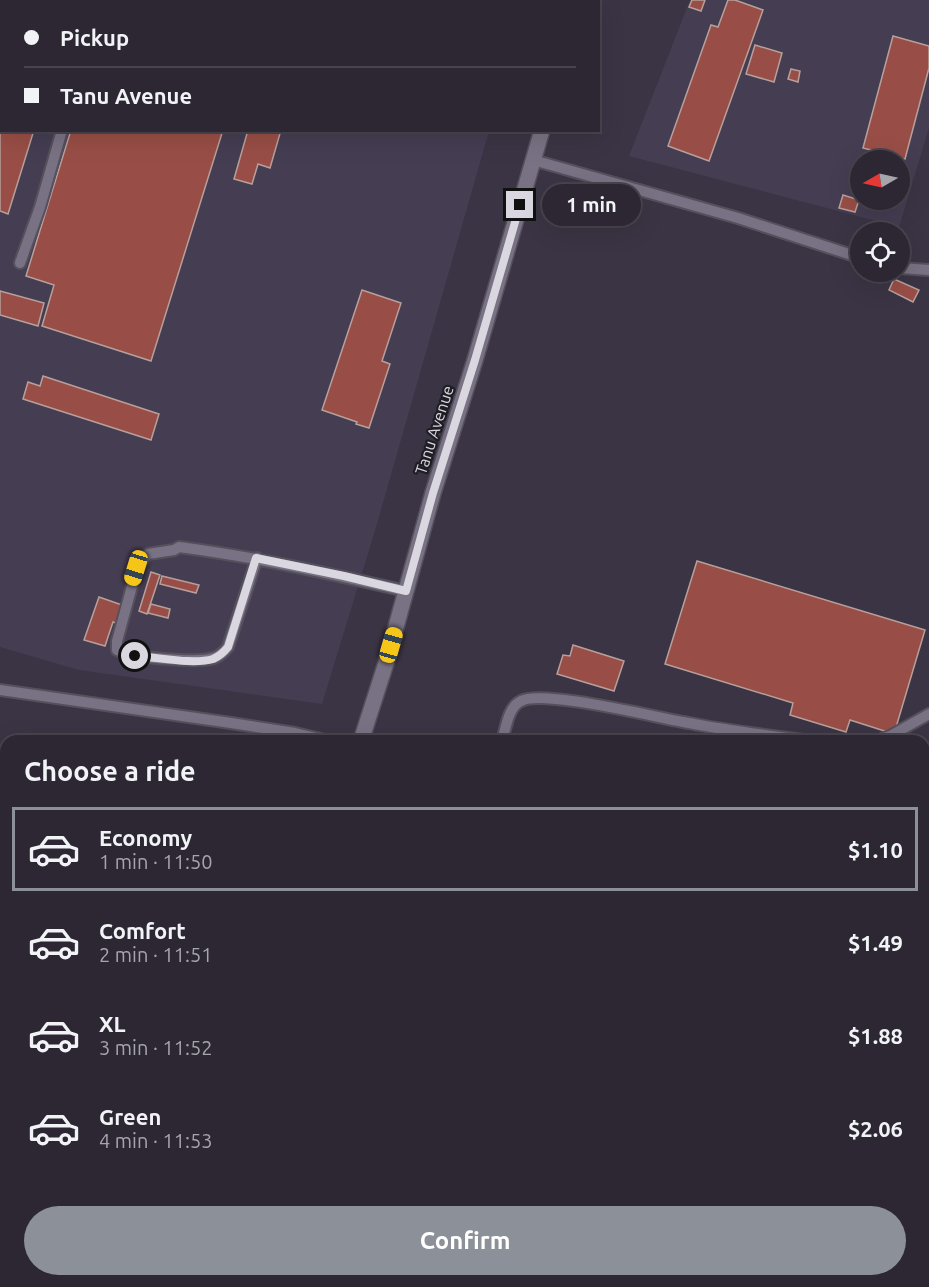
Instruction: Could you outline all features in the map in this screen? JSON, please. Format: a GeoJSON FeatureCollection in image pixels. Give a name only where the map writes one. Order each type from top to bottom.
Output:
{"type":"FeatureCollection","features":[{"type":"Feature","properties":{"kind":"street","name":"Tanu Avenue"},"geometry":{"type":"LineString","coordinates":[[363,735],[541,132]]}},
{"type":"Feature","properties":{"kind":"lane"},"geometry":{"type":"LineString","coordinates":[[20,263],[40,207],[61,132]]}},
{"type":"Feature","properties":{"kind":"lane"},"geometry":{"type":"LineString","coordinates":[[533,160],[738,218],[850,254]]}},
{"type":"Feature","properties":{"kind":"lane"},"geometry":{"type":"LineString","coordinates":[[910,269],[929,270]]}},
{"type":"Feature","properties":{"kind":"lane"},"geometry":{"type":"LineString","coordinates":[[256,558],[228,647],[222,654],[213,659],[193,661],[135,656],[117,650],[117,641],[136,568],[148,554],[174,550],[179,547],[256,558],[406,591]]}},
{"type":"Feature","properties":{"kind":"lane"},"geometry":{"type":"LineString","coordinates":[[0,690],[304,735]]}},
{"type":"Feature","properties":{"kind":"lane"},"geometry":{"type":"LineString","coordinates":[[504,735],[513,706],[534,697],[586,703],[729,735]]}},
{"type":"Feature","properties":{"kind":"lane"},"geometry":{"type":"LineString","coordinates":[[892,735],[929,714]]}},
{"type":"Feature","properties":{"kind":"shaded area"},"geometry":{"type":"Polygon","coordinates":[[[690,0],[929,0],[929,128],[910,191],[910,150],[850,150],[850,210],[904,210],[901,222],[880,222],[629,156],[690,0]]]}},
{"type":"Feature","properties":{"kind":"shaded area"},"geometry":{"type":"Polygon","coordinates":[[[0,132],[489,132],[377,524],[322,704],[79,670],[0,647],[0,132]]]}},
{"type":"Feature","properties":{"kind":"building"},"geometry":{"type":"Polygon","coordinates":[[[692,0],[705,0],[701,11],[689,7],[692,0]]]}},
{"type":"Feature","properties":{"kind":"building"},"geometry":{"type":"Polygon","coordinates":[[[728,0],[735,0],[763,10],[709,161],[668,146],[711,25],[718,27],[728,0]]]}},
{"type":"Feature","properties":{"kind":"building"},"geometry":{"type":"Polygon","coordinates":[[[893,36],[929,46],[929,68],[907,150],[863,148],[893,36]]]}},
{"type":"Feature","properties":{"kind":"building"},"geometry":{"type":"Polygon","coordinates":[[[755,45],[782,53],[774,82],[746,74],[755,45]]]}},
{"type":"Feature","properties":{"kind":"building"},"geometry":{"type":"Polygon","coordinates":[[[791,69],[800,71],[798,82],[788,79],[791,69]]]}},
{"type":"Feature","properties":{"kind":"building"},"geometry":{"type":"Polygon","coordinates":[[[0,132],[33,132],[8,214],[0,211],[0,132]]]}},
{"type":"Feature","properties":{"kind":"building"},"geometry":{"type":"Polygon","coordinates":[[[70,132],[222,132],[151,361],[42,326],[54,285],[26,276],[70,132]]]}},
{"type":"Feature","properties":{"kind":"building"},"geometry":{"type":"Polygon","coordinates":[[[247,132],[280,132],[270,168],[258,164],[252,184],[234,179],[247,132]]]}},
{"type":"Feature","properties":{"kind":"building"},"geometry":{"type":"Polygon","coordinates":[[[843,195],[850,197],[850,210],[856,210],[855,212],[839,208],[843,195]]]}},
{"type":"Feature","properties":{"kind":"building"},"geometry":{"type":"Polygon","coordinates":[[[893,282],[901,282],[919,290],[913,302],[889,290],[893,282]]]}},
{"type":"Feature","properties":{"kind":"building"},"geometry":{"type":"Polygon","coordinates":[[[362,290],[401,303],[382,361],[390,364],[369,428],[322,410],[362,290]]]}},
{"type":"Feature","properties":{"kind":"building"},"geometry":{"type":"Polygon","coordinates":[[[0,291],[44,303],[38,326],[0,315],[0,291]]]}},
{"type":"Feature","properties":{"kind":"building"},"geometry":{"type":"Polygon","coordinates":[[[43,376],[159,414],[151,440],[23,399],[28,382],[40,386],[43,376]]]}},
{"type":"Feature","properties":{"kind":"building"},"geometry":{"type":"Polygon","coordinates":[[[697,561],[925,630],[894,734],[850,720],[846,732],[790,715],[793,703],[665,664],[697,561]]]}},
{"type":"Feature","properties":{"kind":"building"},"geometry":{"type":"Polygon","coordinates":[[[151,572],[160,575],[147,614],[139,611],[151,572]]]}},
{"type":"Feature","properties":{"kind":"building"},"geometry":{"type":"Polygon","coordinates":[[[162,576],[199,585],[196,593],[160,584],[162,576]]]}},
{"type":"Feature","properties":{"kind":"building"},"geometry":{"type":"Polygon","coordinates":[[[99,597],[122,605],[116,623],[113,622],[105,646],[84,640],[99,597]]]}},
{"type":"Feature","properties":{"kind":"building"},"geometry":{"type":"Polygon","coordinates":[[[151,604],[170,609],[168,618],[148,613],[151,604]]]}},
{"type":"Feature","properties":{"kind":"building"},"geometry":{"type":"Polygon","coordinates":[[[573,645],[624,661],[614,691],[557,674],[563,655],[570,656],[573,645]]]}},
{"type":"Feature","properties":{"kind":"route"},"geometry":{"type":"LineString","coordinates":[[135,656],[193,661],[213,659],[222,654],[228,647],[256,558],[406,591],[433,493],[520,205]]}}]}
